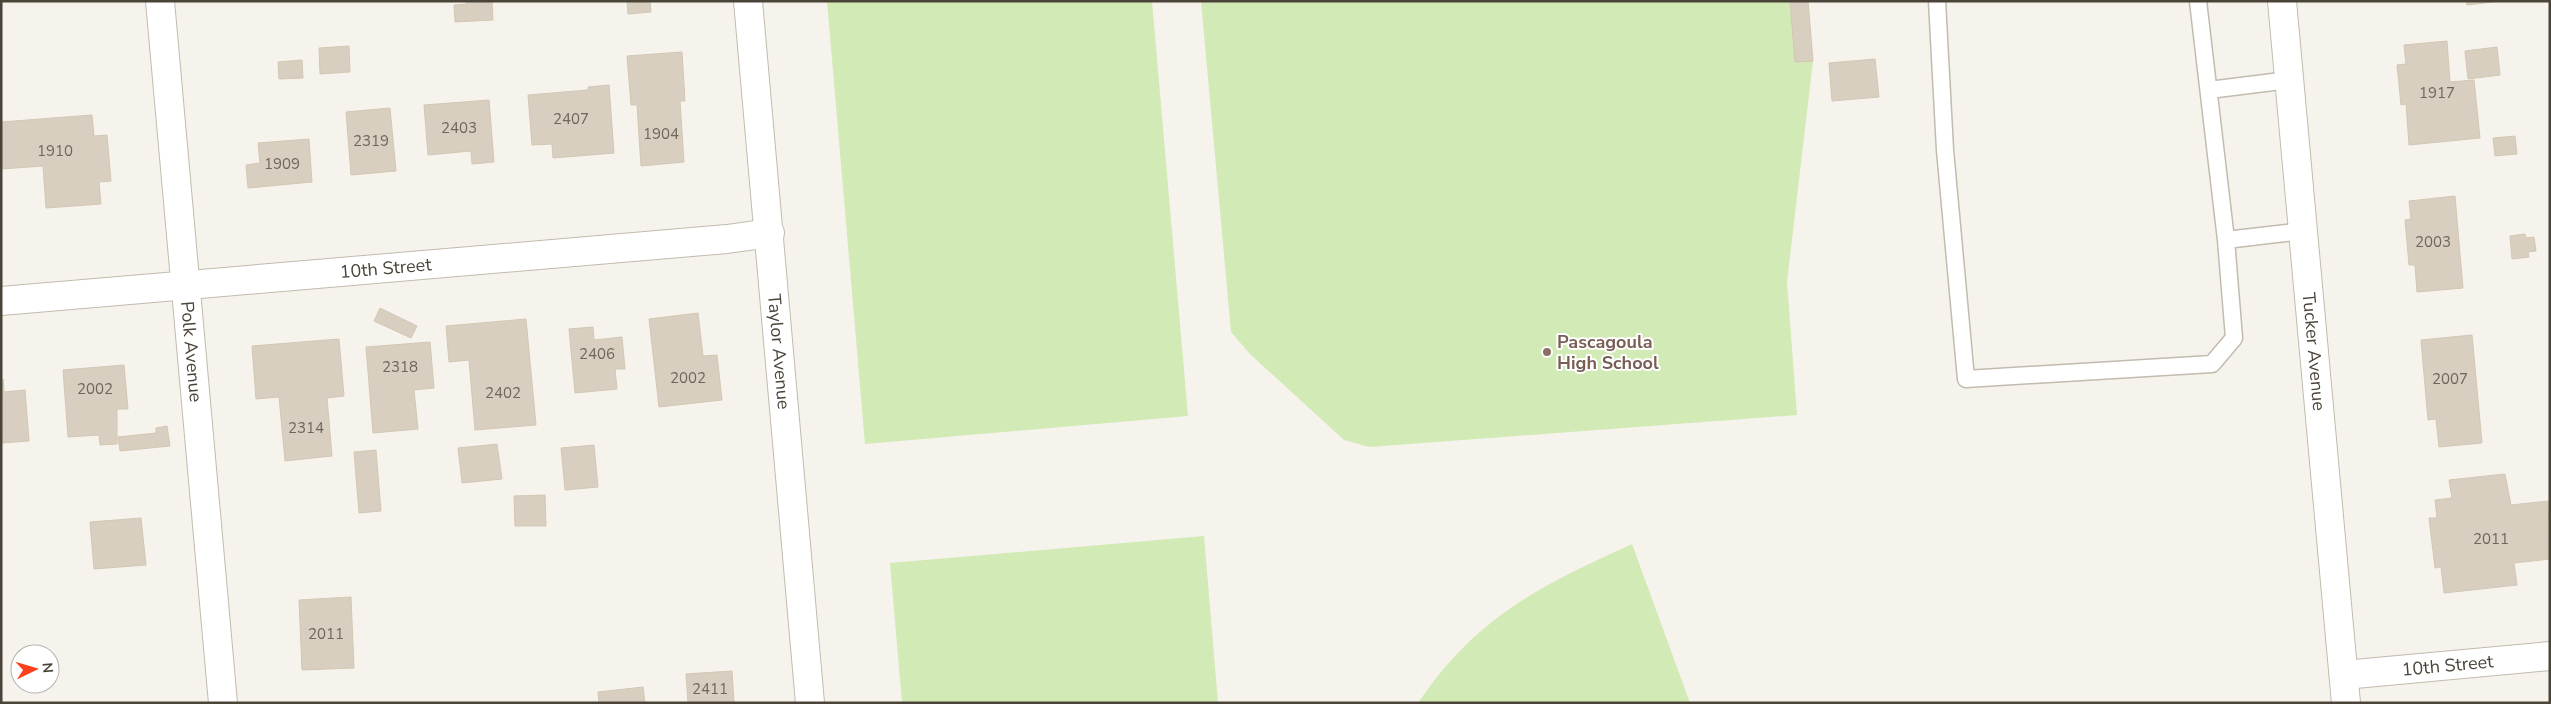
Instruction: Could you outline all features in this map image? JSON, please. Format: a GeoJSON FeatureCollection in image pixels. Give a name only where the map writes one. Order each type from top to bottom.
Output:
{"type":"FeatureCollection","features":[{"type":"Feature","properties":{"kind":"street","name":"Polk Avenue"},"geometry":{"type":"LineString","coordinates":[[160,1],[223,703]]}},
{"type":"Feature","properties":{"kind":"street","name":"Taylor Avenue"},"geometry":{"type":"LineString","coordinates":[[748,1],[770,233],[810,703]]}},
{"type":"Feature","properties":{"kind":"street","name":"Tucker Avenue"},"geometry":{"type":"LineString","coordinates":[[2282,1],[2346,703]]}},
{"type":"Feature","properties":{"kind":"street","name":"10th Street"},"geometry":{"type":"LineString","coordinates":[[1,301],[717,240],[770,233]]}},
{"type":"Feature","properties":{"kind":"street","name":"10th Street"},"geometry":{"type":"LineString","coordinates":[[2344,675],[2550,656]]}},
{"type":"Feature","properties":{"kind":"lane"},"geometry":{"type":"LineString","coordinates":[[1936,1],[1945,150],[1966,379],[2212,364],[2234,338],[2226,240],[2198,1]]}},
{"type":"Feature","properties":{"kind":"lane"},"geometry":{"type":"LineString","coordinates":[[2209,90],[2289,80]]}},
{"type":"Feature","properties":{"kind":"lane"},"geometry":{"type":"LineString","coordinates":[[2226,240],[2303,231]]}},
{"type":"Feature","properties":{"kind":"green space"},"geometry":{"type":"Polygon","coordinates":[[[827,1],[1152,1],[1188,416],[865,444],[827,1]]]}},
{"type":"Feature","properties":{"kind":"green space"},"geometry":{"type":"Polygon","coordinates":[[[1201,1],[1808,1],[1813,61],[1787,282],[1797,415],[1369,447],[1344,440],[1250,354],[1231,332],[1201,1]]]}},
{"type":"Feature","properties":{"kind":"green space"},"geometry":{"type":"Polygon","coordinates":[[[1204,536],[1218,703],[902,703],[890,563],[1204,536]]]}},
{"type":"Feature","properties":{"kind":"green space"},"geometry":{"type":"Polygon","coordinates":[[[1632,544],[1690,703],[1418,703],[1440,673],[1463,647],[1487,626],[1539,590],[1632,544]]]}},
{"type":"Feature","properties":{"kind":"building"},"geometry":{"type":"Polygon","coordinates":[[[466,1],[492,1],[493,20],[455,22],[454,5],[466,4],[466,1]]]}},
{"type":"Feature","properties":{"kind":"building"},"geometry":{"type":"Polygon","coordinates":[[[627,1],[650,1],[651,12],[628,14],[627,1]]]}},
{"type":"Feature","properties":{"kind":"building"},"geometry":{"type":"Polygon","coordinates":[[[1790,1],[1808,1],[1813,61],[1795,62],[1790,1]]]}},
{"type":"Feature","properties":{"kind":"building"},"geometry":{"type":"Polygon","coordinates":[[[2466,1],[2502,1],[2467,5],[2466,1]]]}},
{"type":"Feature","properties":{"kind":"building"},"geometry":{"type":"Polygon","coordinates":[[[2447,41],[2450,82],[2474,80],[2480,138],[2409,145],[2406,104],[2401,105],[2397,65],[2406,64],[2404,45],[2447,41]]]}},
{"type":"Feature","properties":{"kind":"building"},"geometry":{"type":"Polygon","coordinates":[[[349,46],[350,72],[320,74],[319,48],[349,46]]]}},
{"type":"Feature","properties":{"kind":"building"},"geometry":{"type":"Polygon","coordinates":[[[2497,47],[2500,75],[2468,79],[2465,51],[2497,47]]]}},
{"type":"Feature","properties":{"kind":"building"},"geometry":{"type":"Polygon","coordinates":[[[682,52],[685,101],[680,101],[684,162],[641,166],[637,105],[631,105],[627,56],[682,52]]]}},
{"type":"Feature","properties":{"kind":"building"},"geometry":{"type":"Polygon","coordinates":[[[1875,59],[1879,97],[1832,101],[1829,63],[1875,59]]]}},
{"type":"Feature","properties":{"kind":"building"},"geometry":{"type":"Polygon","coordinates":[[[302,60],[303,78],[279,79],[278,62],[302,60]]]}},
{"type":"Feature","properties":{"kind":"building"},"geometry":{"type":"Polygon","coordinates":[[[609,85],[614,153],[553,158],[552,144],[532,145],[528,95],[588,90],[588,87],[609,85]]]}},
{"type":"Feature","properties":{"kind":"building"},"geometry":{"type":"Polygon","coordinates":[[[489,100],[494,162],[472,164],[471,151],[428,155],[424,105],[489,100]]]}},
{"type":"Feature","properties":{"kind":"building"},"geometry":{"type":"Polygon","coordinates":[[[390,108],[396,171],[351,175],[346,112],[390,108]]]}},
{"type":"Feature","properties":{"kind":"building"},"geometry":{"type":"Polygon","coordinates":[[[92,115],[94,136],[107,135],[111,181],[99,182],[101,204],[46,208],[43,166],[1,169],[1,122],[92,115]]]}},
{"type":"Feature","properties":{"kind":"building"},"geometry":{"type":"Polygon","coordinates":[[[2515,136],[2517,154],[2495,156],[2493,138],[2515,136]]]}},
{"type":"Feature","properties":{"kind":"building"},"geometry":{"type":"Polygon","coordinates":[[[309,139],[312,182],[248,188],[246,165],[260,163],[258,143],[309,139]]]}},
{"type":"Feature","properties":{"kind":"building"},"geometry":{"type":"Polygon","coordinates":[[[2455,196],[2463,288],[2417,292],[2415,265],[2409,265],[2405,220],[2411,219],[2409,201],[2455,196]]]}},
{"type":"Feature","properties":{"kind":"building"},"geometry":{"type":"Polygon","coordinates":[[[2525,234],[2526,238],[2534,237],[2536,251],[2528,252],[2529,257],[2512,259],[2510,236],[2525,234]]]}},
{"type":"Feature","properties":{"kind":"building"},"geometry":{"type":"Polygon","coordinates":[[[380,308],[417,326],[411,338],[374,321],[380,308]]]}},
{"type":"Feature","properties":{"kind":"building"},"geometry":{"type":"Polygon","coordinates":[[[698,313],[703,356],[717,355],[722,400],[659,407],[649,319],[698,313]]]}},
{"type":"Feature","properties":{"kind":"building"},"geometry":{"type":"Polygon","coordinates":[[[526,319],[536,425],[475,430],[469,360],[449,362],[446,326],[526,319]]]}},
{"type":"Feature","properties":{"kind":"building"},"geometry":{"type":"Polygon","coordinates":[[[593,327],[594,340],[622,337],[625,369],[615,369],[617,389],[575,393],[569,329],[593,327]]]}},
{"type":"Feature","properties":{"kind":"building"},"geometry":{"type":"Polygon","coordinates":[[[2472,335],[2482,443],[2439,447],[2436,419],[2428,420],[2421,340],[2472,335]]]}},
{"type":"Feature","properties":{"kind":"building"},"geometry":{"type":"Polygon","coordinates":[[[339,339],[344,396],[327,398],[332,456],[285,461],[279,397],[256,399],[252,346],[339,339]]]}},
{"type":"Feature","properties":{"kind":"building"},"geometry":{"type":"Polygon","coordinates":[[[430,342],[434,388],[414,390],[418,429],[373,433],[366,347],[430,342]]]}},
{"type":"Feature","properties":{"kind":"building"},"geometry":{"type":"Polygon","coordinates":[[[124,365],[128,409],[117,409],[117,444],[100,445],[99,435],[68,437],[63,370],[124,365]]]}},
{"type":"Feature","properties":{"kind":"building"},"geometry":{"type":"Polygon","coordinates":[[[3,379],[4,392],[25,390],[29,441],[1,443],[3,379]]]}},
{"type":"Feature","properties":{"kind":"building"},"geometry":{"type":"Polygon","coordinates":[[[167,426],[170,446],[120,451],[118,437],[156,433],[156,428],[167,426]]]}},
{"type":"Feature","properties":{"kind":"building"},"geometry":{"type":"Polygon","coordinates":[[[497,444],[502,479],[462,483],[458,448],[497,444]]]}},
{"type":"Feature","properties":{"kind":"building"},"geometry":{"type":"Polygon","coordinates":[[[594,445],[598,487],[565,490],[561,448],[594,445]]]}},
{"type":"Feature","properties":{"kind":"building"},"geometry":{"type":"Polygon","coordinates":[[[376,450],[381,511],[359,513],[354,452],[376,450]]]}},
{"type":"Feature","properties":{"kind":"building"},"geometry":{"type":"Polygon","coordinates":[[[2505,474],[2511,505],[2548,501],[2550,559],[2514,563],[2517,585],[2444,593],[2441,567],[2435,568],[2429,518],[2437,518],[2435,500],[2452,498],[2449,480],[2505,474]]]}},
{"type":"Feature","properties":{"kind":"building"},"geometry":{"type":"Polygon","coordinates":[[[545,495],[546,526],[515,526],[514,496],[545,495]]]}},
{"type":"Feature","properties":{"kind":"building"},"geometry":{"type":"Polygon","coordinates":[[[141,518],[146,565],[94,569],[90,522],[141,518]]]}},
{"type":"Feature","properties":{"kind":"building"},"geometry":{"type":"Polygon","coordinates":[[[351,597],[354,668],[302,670],[299,600],[351,597]]]}},
{"type":"Feature","properties":{"kind":"building"},"geometry":{"type":"Polygon","coordinates":[[[732,671],[734,703],[688,703],[686,674],[732,671]]]}},
{"type":"Feature","properties":{"kind":"building"},"geometry":{"type":"Polygon","coordinates":[[[643,687],[645,703],[599,703],[598,692],[643,687]]]}},
{"type":"Feature","properties":{"kind":"place","name":"Pascagoula High School"},"geometry":{"type":"Point","coordinates":[1547,352]}}]}
